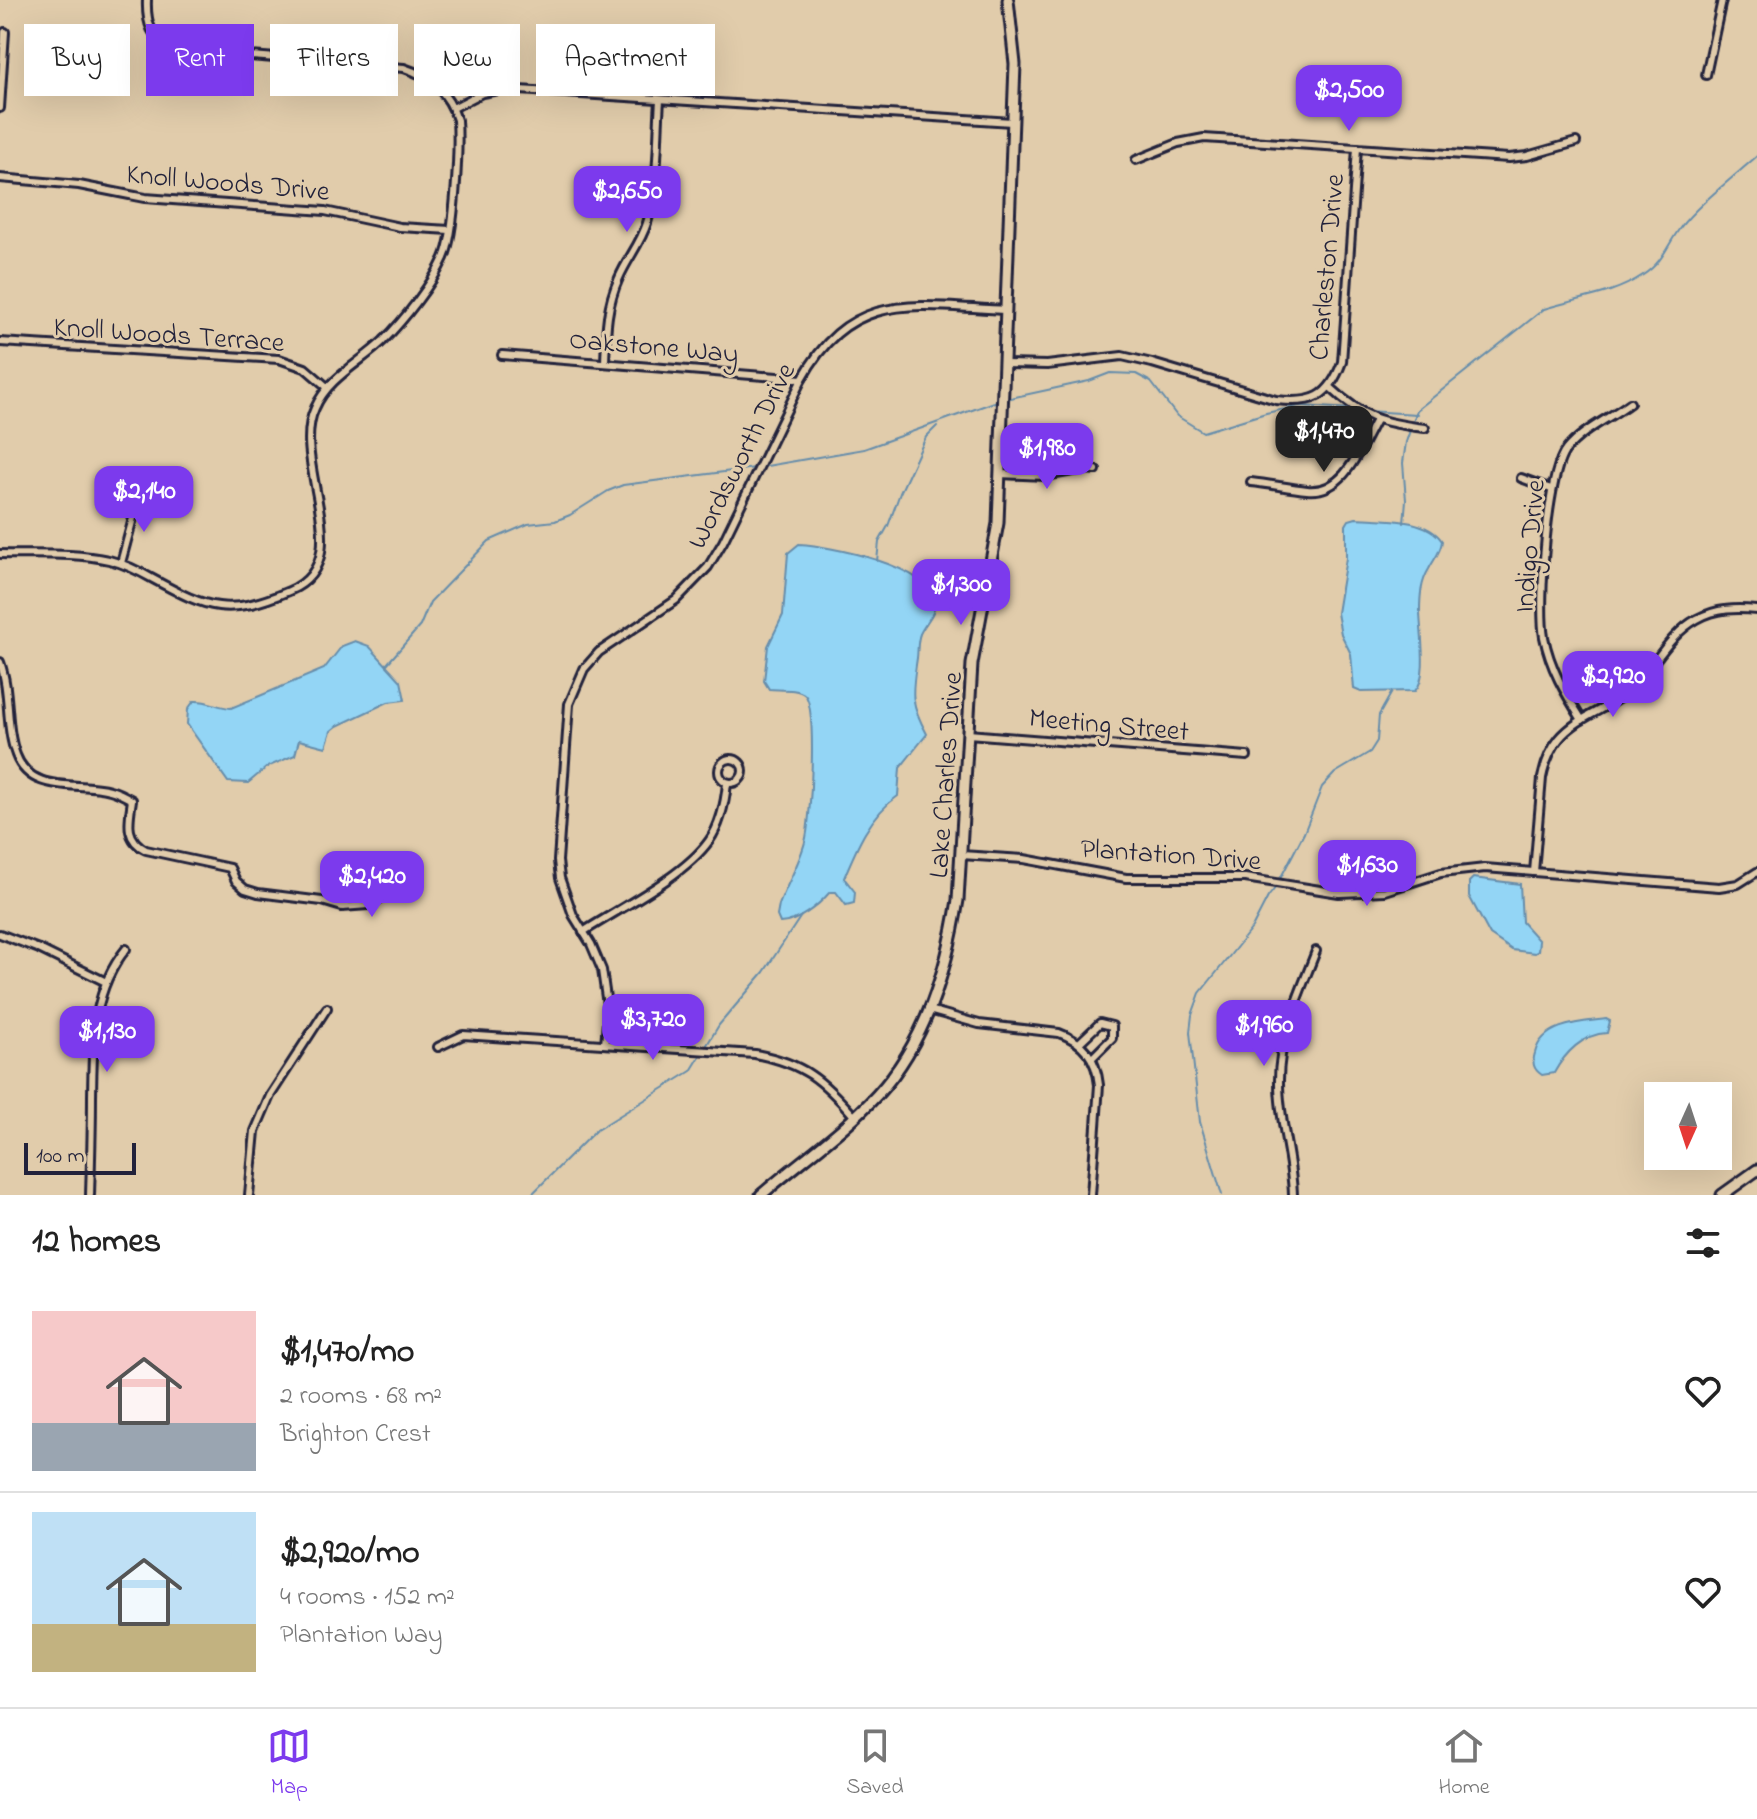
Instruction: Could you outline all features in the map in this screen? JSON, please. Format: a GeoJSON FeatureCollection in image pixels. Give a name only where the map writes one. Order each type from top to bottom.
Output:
{"type":"FeatureCollection","features":[{"type":"Feature","properties":{"kind":"street"},"geometry":{"type":"LineString","coordinates":[[0,554],[91,557],[121,563],[194,601],[219,608],[249,605],[289,592],[304,582],[316,567],[323,546],[310,466],[309,433],[314,409],[327,387],[383,341],[435,275],[445,257],[458,134],[453,108],[432,81],[404,68],[173,50],[163,45],[151,32],[146,16],[147,0]]}},
{"type":"Feature","properties":{"kind":"street","name":"Lake Charles Drive"},"geometry":{"type":"LineString","coordinates":[[761,1195],[877,1095],[899,1068],[929,1010],[953,934],[961,855],[972,664],[996,533],[1000,474],[1015,64],[1008,0]]}},
{"type":"Feature","properties":{"kind":"street"},"geometry":{"type":"LineString","coordinates":[[1706,75],[1722,0]]}},
{"type":"Feature","properties":{"kind":"street"},"geometry":{"type":"LineString","coordinates":[[0,108],[5,32]]}},
{"type":"Feature","properties":{"kind":"street"},"geometry":{"type":"LineString","coordinates":[[453,108],[482,93],[504,89],[1012,122]]}},
{"type":"Feature","properties":{"kind":"street"},"geometry":{"type":"LineString","coordinates":[[605,363],[611,296],[641,238],[651,210],[660,100]]}},
{"type":"Feature","properties":{"kind":"street"},"geometry":{"type":"LineString","coordinates":[[1136,160],[1178,143],[1204,138],[1509,158],[1576,142]]}},
{"type":"Feature","properties":{"kind":"street","name":"Charleston Drive"},"geometry":{"type":"LineString","coordinates":[[1004,364],[1047,365],[1122,356],[1254,394],[1293,401],[1309,399],[1331,388],[1342,362],[1357,148]]}},
{"type":"Feature","properties":{"kind":"street","name":"Knoll Woods Drive"},"geometry":{"type":"LineString","coordinates":[[0,178],[79,185],[145,198],[325,211],[400,227],[450,230]]}},
{"type":"Feature","properties":{"kind":"street","name":"Wordsworth Drive"},"geometry":{"type":"LineString","coordinates":[[605,1044],[608,1012],[605,984],[597,956],[565,897],[558,861],[567,718],[574,689],[584,669],[599,652],[676,600],[708,567],[802,379],[815,355],[831,337],[873,312],[909,306],[1006,310]]}},
{"type":"Feature","properties":{"kind":"street","name":"Knoll Woods Terrace"},"geometry":{"type":"LineString","coordinates":[[0,342],[279,359],[305,368],[327,387]]}},
{"type":"Feature","properties":{"kind":"street","name":"Oakstone Way"},"geometry":{"type":"LineString","coordinates":[[502,355],[802,379]]}},
{"type":"Feature","properties":{"kind":"street"},"geometry":{"type":"LineString","coordinates":[[1331,388],[1357,410],[1376,420],[1425,428]]}},
{"type":"Feature","properties":{"kind":"street","name":"Indigo Drive"},"geometry":{"type":"LineString","coordinates":[[1582,720],[1555,675],[1543,633],[1551,489],[1565,450],[1630,403]]}},
{"type":"Feature","properties":{"kind":"street"},"geometry":{"type":"LineString","coordinates":[[1251,482],[1310,491],[1328,489],[1344,474],[1376,420]]}},
{"type":"Feature","properties":{"kind":"street"},"geometry":{"type":"LineString","coordinates":[[1000,474],[1045,476],[1096,470]]}},
{"type":"Feature","properties":{"kind":"street"},"geometry":{"type":"LineString","coordinates":[[1521,478],[1551,489]]}},
{"type":"Feature","properties":{"kind":"street"},"geometry":{"type":"LineString","coordinates":[[121,563],[139,496]]}},
{"type":"Feature","properties":{"kind":"street"},"geometry":{"type":"LineString","coordinates":[[1534,872],[1546,763],[1560,738],[1629,690],[1675,636],[1693,621],[1726,609],[1757,610]]}},
{"type":"Feature","properties":{"kind":"street"},"geometry":{"type":"LineString","coordinates":[[0,662],[6,683],[14,748],[20,764],[30,775],[52,784],[107,789],[132,800],[129,835],[135,845],[230,868],[236,881],[245,889],[258,893],[354,907],[368,905],[388,894],[399,876]]}},
{"type":"Feature","properties":{"kind":"street","name":"Meeting Street"},"geometry":{"type":"LineString","coordinates":[[968,734],[1247,756]]}},
{"type":"Feature","properties":{"kind":"street"},"geometry":{"type":"LineString","coordinates":[[734,759],[741,764],[742,777],[736,782],[727,783],[721,778],[719,770],[722,762],[734,759]]}},
{"type":"Feature","properties":{"kind":"street"},"geometry":{"type":"LineString","coordinates":[[583,932],[698,855],[719,822],[727,783]]}},
{"type":"Feature","properties":{"kind":"street","name":"Plantation Drive"},"geometry":{"type":"LineString","coordinates":[[961,855],[1024,859],[1126,878],[1245,878],[1339,893],[1385,891],[1463,869],[1719,887],[1738,884],[1756,874]]}},
{"type":"Feature","properties":{"kind":"street"},"geometry":{"type":"LineString","coordinates":[[0,934],[39,949],[106,982]]}},
{"type":"Feature","properties":{"kind":"street"},"geometry":{"type":"LineString","coordinates":[[90,1195],[93,1036],[97,1008],[114,964],[126,949]]}},
{"type":"Feature","properties":{"kind":"street"},"geometry":{"type":"LineString","coordinates":[[1293,1195],[1279,1072],[1287,1030],[1316,951]]}},
{"type":"Feature","properties":{"kind":"street"},"geometry":{"type":"LineString","coordinates":[[249,1195],[255,1131],[270,1096],[327,1008]]}},
{"type":"Feature","properties":{"kind":"street"},"geometry":{"type":"LineString","coordinates":[[929,1010],[979,1024],[1059,1033],[1079,1043],[1098,1071],[1091,1195]]}},
{"type":"Feature","properties":{"kind":"street"},"geometry":{"type":"LineString","coordinates":[[1079,1043],[1100,1023],[1112,1026],[1112,1038],[1092,1058]]}},
{"type":"Feature","properties":{"kind":"street"},"geometry":{"type":"LineString","coordinates":[[438,1047],[463,1035],[755,1054],[779,1058],[798,1066],[817,1078],[854,1116]]}},
{"type":"Feature","properties":{"kind":"street"},"geometry":{"type":"LineString","coordinates":[[1722,1195],[1757,1170]]}},
{"type":"Feature","properties":{"kind":"water"},"geometry":{"type":"Polygon","coordinates":[[[1356,518],[1414,524],[1435,533],[1442,541],[1422,589],[1423,665],[1415,691],[1361,692],[1354,689],[1351,654],[1341,634],[1337,613],[1346,558],[1346,525],[1356,518]]]}},
{"type":"Feature","properties":{"kind":"water"},"geometry":{"type":"Polygon","coordinates":[[[799,544],[854,553],[897,568],[928,588],[935,605],[919,637],[913,689],[917,713],[927,734],[900,768],[898,796],[872,823],[844,878],[855,892],[854,903],[846,905],[836,892],[830,892],[807,912],[780,923],[777,916],[779,905],[800,858],[807,831],[812,766],[811,720],[805,695],[793,690],[769,689],[764,681],[768,646],[783,615],[788,553],[799,544]]]}},
{"type":"Feature","properties":{"kind":"water"},"geometry":{"type":"Polygon","coordinates":[[[355,641],[369,646],[401,681],[405,700],[388,702],[337,726],[331,731],[326,747],[299,740],[295,755],[267,767],[248,783],[228,782],[187,724],[188,709],[194,701],[231,708],[324,669],[342,646],[355,641]]]}},
{"type":"Feature","properties":{"kind":"water"},"geometry":{"type":"Polygon","coordinates":[[[1473,878],[1520,884],[1522,922],[1539,941],[1538,951],[1512,950],[1490,935],[1469,896],[1469,882],[1473,878]]]}},
{"type":"Feature","properties":{"kind":"water"},"geometry":{"type":"Polygon","coordinates":[[[1606,1019],[1610,1021],[1607,1033],[1590,1037],[1576,1046],[1554,1073],[1542,1075],[1534,1066],[1539,1043],[1546,1035],[1564,1026],[1606,1019]]]}},
{"type":"Feature","properties":{"kind":"waterway"},"geometry":{"type":"LineString","coordinates":[[1404,523],[1403,463],[1406,442],[1417,410],[1544,309],[1619,288],[1650,270],[1687,219],[1757,156]]}},
{"type":"Feature","properties":{"kind":"waterway"},"geometry":{"type":"LineString","coordinates":[[1006,399],[1089,381],[1110,373],[1136,374],[1151,382],[1177,416],[1203,432],[1300,406],[1353,409]]}},
{"type":"Feature","properties":{"kind":"waterway"},"geometry":{"type":"LineString","coordinates":[[761,467],[864,449],[1000,400]]}},
{"type":"Feature","properties":{"kind":"waterway"},"geometry":{"type":"LineString","coordinates":[[1367,411],[1417,414]]}},
{"type":"Feature","properties":{"kind":"waterway"},"geometry":{"type":"LineString","coordinates":[[877,561],[879,542],[900,493],[926,437],[937,426]]}},
{"type":"Feature","properties":{"kind":"waterway"},"geometry":{"type":"LineString","coordinates":[[387,664],[420,626],[430,602],[489,541],[528,524],[555,521],[570,515],[623,485],[755,468]]}},
{"type":"Feature","properties":{"kind":"waterway"},"geometry":{"type":"LineString","coordinates":[[1279,881],[1304,833],[1322,787],[1335,773],[1370,752],[1377,741],[1379,715],[1392,692]]}},
{"type":"Feature","properties":{"kind":"waterway"},"geometry":{"type":"LineString","coordinates":[[1222,1195],[1200,1122],[1190,1032],[1192,1015],[1200,993],[1252,928],[1276,887]]}},
{"type":"Feature","properties":{"kind":"waterway"},"geometry":{"type":"LineString","coordinates":[[531,1195],[595,1131],[691,1071],[719,1025],[764,972],[801,916]]}}]}
